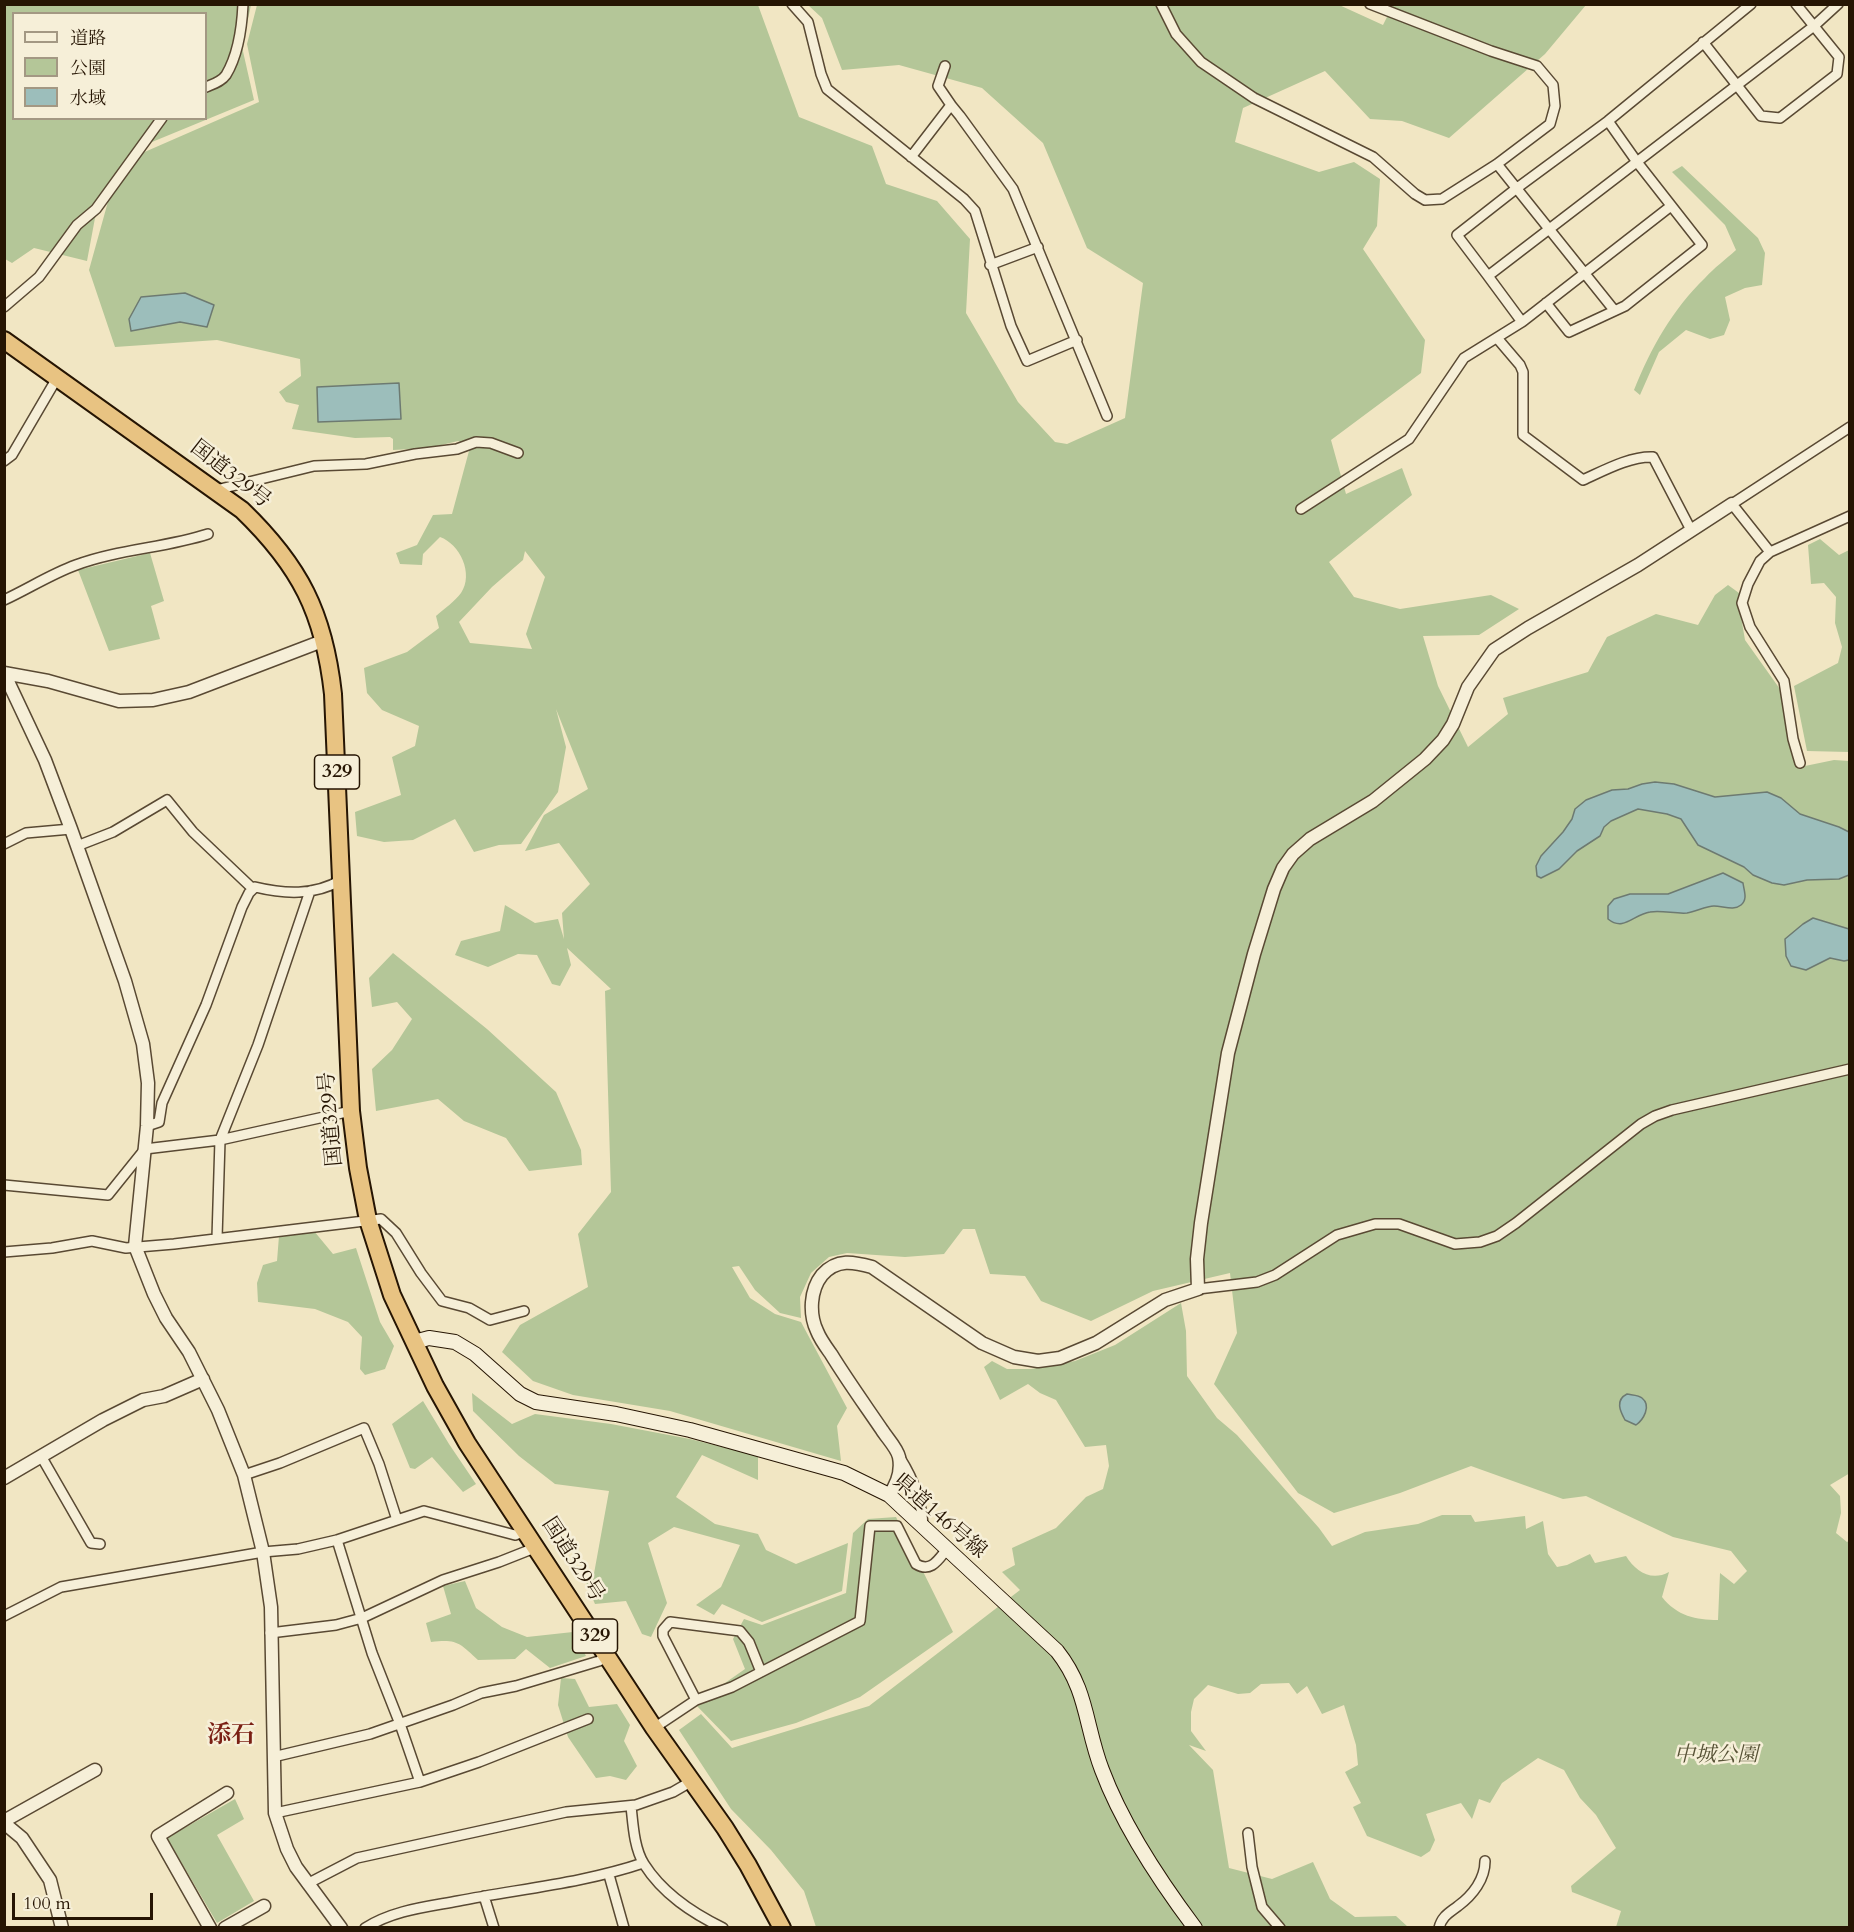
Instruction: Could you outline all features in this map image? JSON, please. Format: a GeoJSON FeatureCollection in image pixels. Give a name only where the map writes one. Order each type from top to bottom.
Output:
{"type":"FeatureCollection","features":[{"type":"Feature","properties":{"kind":"highway","name":"国道329号"},"geometry":{"type":"LineString","coordinates":[[4,340],[216,490],[249,517],[284,555],[315,609],[325,640],[333,694],[351,1111],[358,1168],[368,1220],[392,1295],[435,1386],[467,1443],[654,1728],[748,1866],[782,1928]]}},
{"type":"Feature","properties":{"kind":"main road","name":"県道146号線"},"geometry":{"type":"LineString","coordinates":[[414,1342],[429,1338],[455,1342],[475,1354],[520,1394],[536,1402],[616,1414],[700,1432],[844,1473],[889,1495],[1057,1651],[1068,1665],[1079,1689],[1102,1770],[1121,1810],[1168,1890],[1195,1928]]}},
{"type":"Feature","properties":{"kind":"street"},"geometry":{"type":"LineString","coordinates":[[207,87],[225,76],[236,49],[242,23],[243,4]]}},
{"type":"Feature","properties":{"kind":"street"},"geometry":{"type":"LineString","coordinates":[[792,4],[807,22],[827,89],[964,199],[975,211],[990,265],[1011,326],[1027,361],[1077,340]]}},
{"type":"Feature","properties":{"kind":"street"},"geometry":{"type":"LineString","coordinates":[[1161,4],[1176,34],[1201,62],[1254,98],[1373,157],[1425,200],[1442,199],[1497,164],[1550,124],[1555,106],[1553,85],[1537,66],[1491,51],[1370,4]]}},
{"type":"Feature","properties":{"kind":"street"},"geometry":{"type":"LineString","coordinates":[[1522,322],[1457,235],[1608,121],[1751,4]]}},
{"type":"Feature","properties":{"kind":"street"},"geometry":{"type":"LineString","coordinates":[[1703,42],[1761,116],[1780,118],[1837,74],[1839,57],[1796,4]]}},
{"type":"Feature","properties":{"kind":"street"},"geometry":{"type":"LineString","coordinates":[[1488,276],[1737,86],[1814,26],[1837,5]]}},
{"type":"Feature","properties":{"kind":"street"},"geometry":{"type":"LineString","coordinates":[[945,66],[938,86],[1013,189],[1107,416]]}},
{"type":"Feature","properties":{"kind":"street"},"geometry":{"type":"LineString","coordinates":[[911,157],[951,105]]}},
{"type":"Feature","properties":{"kind":"street"},"geometry":{"type":"LineString","coordinates":[[4,307],[39,277],[77,225],[96,209],[161,120]]}},
{"type":"Feature","properties":{"kind":"street"},"geometry":{"type":"LineString","coordinates":[[1546,303],[1569,332],[1625,306],[1702,245],[1608,121]]}},
{"type":"Feature","properties":{"kind":"street"},"geometry":{"type":"LineString","coordinates":[[1497,164],[1614,310]]}},
{"type":"Feature","properties":{"kind":"street"},"geometry":{"type":"LineString","coordinates":[[1301,509],[1408,439],[1464,358],[1522,322],[1671,206]]}},
{"type":"Feature","properties":{"kind":"street"},"geometry":{"type":"LineString","coordinates":[[990,265],[1038,248]]}},
{"type":"Feature","properties":{"kind":"street"},"geometry":{"type":"LineString","coordinates":[[1497,338],[1520,365],[1523,372],[1522,435],[1583,480],[1607,469],[1645,457],[1653,457],[1691,530]]}},
{"type":"Feature","properties":{"kind":"street"},"geometry":{"type":"LineString","coordinates":[[4,461],[12,455],[57,378]]}},
{"type":"Feature","properties":{"kind":"street"},"geometry":{"type":"LineString","coordinates":[[1198,1289],[1197,1258],[1201,1223],[1228,1053],[1274,889],[1293,854],[1310,839],[1373,801],[1425,759],[1443,740],[1453,724],[1468,687],[1494,650],[1638,565],[1850,427]]}},
{"type":"Feature","properties":{"kind":"street"},"geometry":{"type":"LineString","coordinates":[[216,490],[314,466],[366,464],[415,454],[457,449],[476,442],[491,443],[518,453]]}},
{"type":"Feature","properties":{"kind":"street"},"geometry":{"type":"LineString","coordinates":[[1732,504],[1770,552]]}},
{"type":"Feature","properties":{"kind":"street"},"geometry":{"type":"LineString","coordinates":[[1800,762],[1793,740],[1784,681],[1750,627],[1742,603],[1760,561],[1770,552],[1850,516]]}},
{"type":"Feature","properties":{"kind":"street"},"geometry":{"type":"LineString","coordinates":[[4,600],[75,565],[122,552],[184,542],[208,534]]}},
{"type":"Feature","properties":{"kind":"street"},"geometry":{"type":"LineString","coordinates":[[325,640],[189,692],[153,700],[119,701],[48,681],[4,673],[45,759],[125,981],[143,1044],[148,1083],[147,1126],[135,1246],[154,1294],[203,1379],[229,1435],[244,1475],[263,1552],[271,1607],[275,1813],[287,1849],[308,1884],[341,1928]]}},
{"type":"Feature","properties":{"kind":"street"},"geometry":{"type":"LineString","coordinates":[[77,846],[113,832],[167,800],[193,832],[253,889]]}},
{"type":"Feature","properties":{"kind":"street"},"geometry":{"type":"LineString","coordinates":[[4,844],[26,833],[71,829]]}},
{"type":"Feature","properties":{"kind":"street"},"geometry":{"type":"LineString","coordinates":[[147,1126],[159,1122],[162,1103],[206,1005],[242,907],[253,889],[255,887],[282,894],[330,887],[341,880]]}},
{"type":"Feature","properties":{"kind":"street"},"geometry":{"type":"LineString","coordinates":[[217,1238],[220,1140],[258,1046],[310,891]]}},
{"type":"Feature","properties":{"kind":"street"},"geometry":{"type":"LineString","coordinates":[[924,1527],[915,1482],[816,1330],[812,1297],[816,1284],[823,1274],[841,1263],[852,1261],[872,1267],[982,1343],[1014,1357],[1038,1361],[1060,1358],[1096,1343],[1165,1300],[1198,1289],[1257,1282],[1275,1275],[1337,1235],[1374,1224],[1399,1224],[1455,1244],[1480,1242],[1497,1236],[1641,1124],[1655,1116],[1672,1110],[1850,1070]]}},
{"type":"Feature","properties":{"kind":"street"},"geometry":{"type":"LineString","coordinates":[[4,1185],[108,1195],[145,1149],[220,1140],[351,1111]]}},
{"type":"Feature","properties":{"kind":"street"},"geometry":{"type":"LineString","coordinates":[[4,1252],[52,1248],[92,1241],[126,1248],[174,1244],[381,1219],[396,1233],[442,1301],[469,1308],[489,1320],[524,1311]]}},
{"type":"Feature","properties":{"kind":"street"},"geometry":{"type":"LineString","coordinates":[[4,1478],[103,1420],[143,1400],[164,1396],[203,1379]]}},
{"type":"Feature","properties":{"kind":"street"},"geometry":{"type":"LineString","coordinates":[[244,1475],[280,1463],[364,1428],[379,1464],[397,1520]]}},
{"type":"Feature","properties":{"kind":"street"},"geometry":{"type":"LineString","coordinates":[[889,1495],[899,1475],[899,1455]]}},
{"type":"Feature","properties":{"kind":"street"},"geometry":{"type":"LineString","coordinates":[[41,1456],[91,1543],[100,1544]]}},
{"type":"Feature","properties":{"kind":"street"},"geometry":{"type":"LineString","coordinates":[[4,1616],[61,1587],[263,1552],[298,1549],[337,1540],[424,1511],[515,1535],[526,1531]]}},
{"type":"Feature","properties":{"kind":"street"},"geometry":{"type":"LineString","coordinates":[[654,1728],[696,1700],[732,1687],[860,1621],[870,1527],[897,1526],[916,1564],[922,1567],[927,1568],[934,1564],[947,1549]]}},
{"type":"Feature","properties":{"kind":"street"},"geometry":{"type":"LineString","coordinates":[[337,1540],[372,1653],[420,1782]]}},
{"type":"Feature","properties":{"kind":"street"},"geometry":{"type":"LineString","coordinates":[[270,1634],[336,1625],[362,1618],[443,1580],[537,1547]]}},
{"type":"Feature","properties":{"kind":"street"},"geometry":{"type":"LineString","coordinates":[[696,1700],[663,1636],[663,1630],[670,1622],[740,1631],[749,1642],[761,1672]]}},
{"type":"Feature","properties":{"kind":"street"},"geometry":{"type":"LineString","coordinates":[[273,1757],[370,1734],[481,1693],[526,1683],[599,1661],[608,1656]]}},
{"type":"Feature","properties":{"kind":"street"},"geometry":{"type":"LineString","coordinates":[[275,1813],[420,1782],[588,1719]]}},
{"type":"Feature","properties":{"kind":"street"},"geometry":{"type":"LineString","coordinates":[[62,1928],[50,1880],[22,1838],[4,1822],[95,1770]]}},
{"type":"Feature","properties":{"kind":"street"},"geometry":{"type":"LineString","coordinates":[[308,1884],[357,1858],[566,1812],[631,1806],[673,1792],[692,1781]]}},
{"type":"Feature","properties":{"kind":"street"},"geometry":{"type":"LineString","coordinates":[[210,1928],[158,1836],[227,1793]]}},
{"type":"Feature","properties":{"kind":"street"},"geometry":{"type":"LineString","coordinates":[[631,1806],[636,1841],[643,1863],[680,1903],[723,1928]]}},
{"type":"Feature","properties":{"kind":"street"},"geometry":{"type":"LineString","coordinates":[[1248,1833],[1252,1867],[1262,1906],[1280,1928]]}},
{"type":"Feature","properties":{"kind":"street"},"geometry":{"type":"LineString","coordinates":[[1439,1928],[1441,1919],[1459,1906],[1481,1882],[1485,1860]]}},
{"type":"Feature","properties":{"kind":"street"},"geometry":{"type":"LineString","coordinates":[[365,1928],[397,1912],[609,1875],[643,1863]]}},
{"type":"Feature","properties":{"kind":"street"},"geometry":{"type":"LineString","coordinates":[[609,1875],[624,1928]]}},
{"type":"Feature","properties":{"kind":"street"},"geometry":{"type":"LineString","coordinates":[[484,1896],[494,1928]]}},
{"type":"Feature","properties":{"kind":"street"},"geometry":{"type":"LineString","coordinates":[[225,1928],[264,1906]]}},
{"type":"Feature","properties":{"kind":"green space","name":"中城公園"},"geometry":{"type":"Polygon","coordinates":[[[1337,4],[1383,25],[1393,5],[1586,5],[1545,54],[1449,138],[1402,121],[1370,119],[1325,71],[1243,108],[1235,142],[1319,172],[1354,162],[1380,179],[1377,226],[1363,249],[1425,340],[1421,373],[1331,440],[1346,494],[1402,468],[1412,495],[1329,562],[1354,597],[1400,609],[1491,595],[1519,609],[1479,635],[1423,636],[1438,686],[1468,747],[1508,714],[1503,698],[1588,672],[1607,637],[1656,614],[1698,625],[1715,595],[1728,585],[1739,593],[1745,640],[1787,699],[1805,766],[1834,760],[1849,761],[1850,1473],[1830,1485],[1840,1496],[1841,1513],[1836,1533],[1847,1542],[1850,1540],[1849,1927],[1616,1927],[1621,1911],[1572,1892],[1571,1886],[1616,1848],[1596,1815],[1580,1798],[1564,1770],[1538,1758],[1502,1783],[1490,1803],[1479,1799],[1472,1819],[1461,1803],[1426,1814],[1435,1840],[1430,1851],[1421,1857],[1367,1836],[1353,1807],[1361,1803],[1345,1772],[1358,1765],[1356,1745],[1344,1705],[1322,1714],[1307,1686],[1297,1694],[1289,1683],[1261,1684],[1250,1693],[1238,1694],[1208,1685],[1194,1699],[1191,1731],[1206,1751],[1189,1745],[1213,1770],[1229,1868],[1272,1879],[1313,1862],[1330,1899],[1355,1917],[1396,1916],[1408,1927],[816,1927],[804,1891],[771,1850],[731,1809],[679,1730],[701,1714],[732,1748],[869,1706],[1020,1590],[1002,1572],[1015,1565],[1012,1548],[1056,1528],[1086,1497],[1103,1489],[1109,1466],[1106,1445],[1085,1447],[1056,1400],[1040,1393],[1028,1384],[1000,1400],[984,1367],[992,1361],[1007,1369],[1031,1369],[1075,1361],[1115,1345],[1181,1303],[1186,1331],[1187,1376],[1217,1418],[1237,1435],[1319,1528],[1332,1546],[1365,1532],[1418,1524],[1442,1515],[1471,1515],[1475,1522],[1525,1516],[1526,1529],[1543,1521],[1548,1554],[1557,1567],[1567,1565],[1590,1554],[1595,1563],[1626,1556],[1644,1573],[1656,1576],[1669,1572],[1662,1597],[1674,1609],[1687,1616],[1710,1620],[1718,1620],[1720,1573],[1734,1584],[1747,1571],[1731,1551],[1673,1537],[1586,1496],[1563,1499],[1471,1466],[1400,1493],[1334,1513],[1298,1493],[1214,1384],[1237,1333],[1230,1273],[1153,1291],[1091,1321],[1041,1301],[1025,1276],[990,1274],[975,1229],[963,1229],[944,1254],[905,1257],[847,1253],[829,1257],[811,1273],[800,1297],[801,1318],[780,1313],[755,1290],[739,1266],[732,1267],[750,1298],[775,1314],[801,1322],[847,1408],[837,1426],[841,1461],[670,1411],[573,1395],[533,1381],[502,1352],[520,1325],[588,1287],[578,1234],[611,1192],[605,991],[611,989],[567,948],[571,965],[560,986],[552,984],[537,955],[518,954],[488,967],[455,955],[461,941],[500,931],[505,905],[535,923],[558,919],[564,939],[562,913],[590,884],[559,843],[525,851],[544,815],[588,789],[556,709],[566,747],[558,792],[521,844],[499,845],[474,852],[455,819],[413,840],[384,842],[357,836],[355,812],[401,795],[392,757],[415,746],[419,726],[382,710],[367,693],[364,668],[407,652],[439,628],[436,616],[453,602],[465,585],[463,560],[454,546],[440,537],[423,554],[422,565],[400,564],[396,553],[417,545],[433,515],[452,514],[469,451],[465,444],[458,441],[429,448],[393,450],[393,439],[390,437],[355,438],[292,429],[299,405],[286,402],[279,392],[301,376],[300,359],[217,340],[115,347],[89,270],[109,198],[140,154],[259,102],[247,44],[257,5],[758,5],[799,117],[872,146],[886,184],[937,201],[970,239],[966,313],[1018,402],[1055,442],[1067,444],[1125,418],[1143,283],[1087,248],[1043,143],[982,88],[899,65],[842,70],[822,18],[808,5],[1337,4]],[[525,551],[523,560],[492,587],[459,622],[470,643],[532,649],[526,634],[545,577],[525,551]]]}},
{"type":"Feature","properties":{"kind":"green space"},"geometry":{"type":"Polygon","coordinates":[[[5,5],[251,5],[242,47],[254,100],[207,119],[207,12],[12,12],[12,120],[205,120],[135,149],[95,218],[87,261],[34,248],[12,263],[5,259],[5,5]]]}},
{"type":"Feature","properties":{"kind":"green space"},"geometry":{"type":"Polygon","coordinates":[[[1682,166],[1758,238],[1765,253],[1762,285],[1745,288],[1725,297],[1730,320],[1724,335],[1710,339],[1686,330],[1659,352],[1640,395],[1634,390],[1655,345],[1673,316],[1693,290],[1736,250],[1725,225],[1672,172],[1682,166]]]}},
{"type":"Feature","properties":{"kind":"green space"},"geometry":{"type":"Polygon","coordinates":[[[1820,539],[1839,555],[1849,550],[1849,752],[1807,751],[1794,686],[1838,663],[1842,647],[1835,623],[1836,597],[1824,583],[1811,584],[1808,545],[1820,539]]]}},
{"type":"Feature","properties":{"kind":"green space"},"geometry":{"type":"Polygon","coordinates":[[[150,553],[164,601],[151,606],[160,639],[109,651],[78,570],[150,553]]]}},
{"type":"Feature","properties":{"kind":"green space"},"geometry":{"type":"Polygon","coordinates":[[[393,953],[487,1029],[556,1092],[581,1150],[582,1165],[529,1171],[506,1138],[464,1121],[438,1099],[376,1111],[372,1069],[392,1050],[412,1019],[397,1002],[372,1007],[369,978],[393,953]]]}},
{"type":"Feature","properties":{"kind":"green space"},"geometry":{"type":"Polygon","coordinates":[[[314,1231],[333,1254],[356,1248],[380,1322],[394,1346],[385,1369],[365,1375],[360,1369],[362,1337],[348,1322],[315,1309],[258,1302],[257,1283],[263,1265],[277,1261],[279,1236],[314,1231]]]}},
{"type":"Feature","properties":{"kind":"green space"},"geometry":{"type":"Polygon","coordinates":[[[472,1393],[512,1424],[535,1414],[611,1424],[690,1439],[758,1456],[758,1480],[702,1455],[676,1497],[715,1524],[758,1534],[766,1550],[796,1564],[848,1543],[842,1591],[762,1622],[722,1604],[714,1615],[696,1605],[721,1587],[740,1545],[674,1527],[648,1543],[667,1603],[651,1637],[642,1634],[626,1601],[595,1604],[586,1584],[593,1579],[609,1491],[555,1484],[519,1456],[473,1411],[472,1393]]]}},
{"type":"Feature","properties":{"kind":"green space"},"geometry":{"type":"Polygon","coordinates":[[[423,1401],[476,1484],[463,1492],[432,1457],[415,1469],[410,1468],[392,1424],[423,1401]]]}},
{"type":"Feature","properties":{"kind":"green space"},"geometry":{"type":"Polygon","coordinates":[[[896,1517],[953,1632],[860,1697],[796,1723],[731,1741],[695,1704],[745,1669],[733,1639],[744,1619],[762,1625],[846,1593],[853,1533],[868,1519],[896,1517]]]}},
{"type":"Feature","properties":{"kind":"green space"},"geometry":{"type":"Polygon","coordinates":[[[465,1581],[476,1608],[502,1627],[527,1637],[573,1632],[586,1656],[550,1668],[526,1649],[515,1659],[478,1660],[453,1642],[431,1642],[426,1623],[451,1614],[443,1586],[465,1581]]]}},
{"type":"Feature","properties":{"kind":"green space"},"geometry":{"type":"Polygon","coordinates":[[[561,1678],[575,1679],[589,1707],[617,1704],[630,1725],[624,1741],[637,1766],[626,1780],[610,1776],[596,1778],[568,1737],[558,1705],[561,1678]]]}},
{"type":"Feature","properties":{"kind":"green space"},"geometry":{"type":"Polygon","coordinates":[[[235,1799],[244,1819],[217,1835],[254,1901],[217,1923],[167,1838],[235,1799]]]}},
{"type":"Feature","properties":{"kind":"water"},"geometry":{"type":"Polygon","coordinates":[[[185,293],[214,305],[207,327],[180,322],[131,331],[129,319],[141,297],[185,293]]]}},
{"type":"Feature","properties":{"kind":"water"},"geometry":{"type":"Polygon","coordinates":[[[399,383],[401,419],[318,422],[317,387],[399,383]]]}},
{"type":"Feature","properties":{"kind":"water"},"geometry":{"type":"Polygon","coordinates":[[[1655,782],[1674,784],[1715,797],[1767,792],[1781,798],[1800,814],[1849,832],[1849,875],[1839,879],[1807,880],[1784,885],[1772,883],[1698,845],[1681,819],[1638,809],[1611,821],[1604,827],[1600,836],[1577,851],[1559,869],[1541,878],[1537,876],[1536,866],[1541,856],[1563,832],[1572,819],[1575,809],[1586,800],[1612,790],[1628,789],[1655,782]]]}},
{"type":"Feature","properties":{"kind":"water"},"geometry":{"type":"Polygon","coordinates":[[[1723,873],[1743,883],[1745,898],[1738,907],[1711,906],[1687,913],[1650,912],[1619,924],[1608,919],[1608,906],[1614,899],[1630,894],[1668,894],[1723,873]]]}},
{"type":"Feature","properties":{"kind":"water"},"geometry":{"type":"Polygon","coordinates":[[[1813,918],[1849,929],[1849,960],[1830,958],[1806,970],[1791,966],[1786,956],[1785,939],[1813,918]]]}},
{"type":"Feature","properties":{"kind":"water"},"geometry":{"type":"Polygon","coordinates":[[[1627,1394],[1641,1397],[1645,1401],[1644,1416],[1636,1425],[1625,1420],[1620,1409],[1621,1399],[1627,1394]]]}},
{"type":"Feature","properties":{"kind":"district","name":"添石"},"geometry":{"type":"Point","coordinates":[231,1736]}}]}
